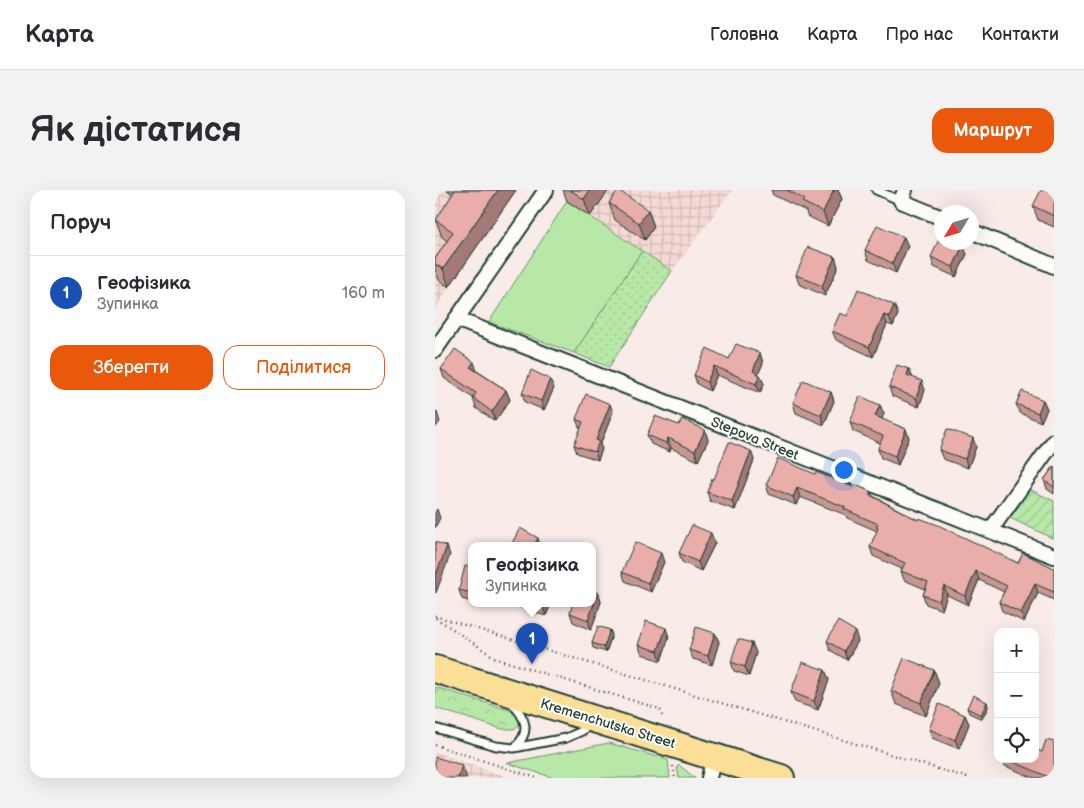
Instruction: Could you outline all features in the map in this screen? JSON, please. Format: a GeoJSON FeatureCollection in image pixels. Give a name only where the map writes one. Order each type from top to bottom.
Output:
{"type":"FeatureCollection","features":[{"type":"Feature","properties":{"kind":"highway","name":"Kremenchutska Street"},"geometry":{"type":"LineString","coordinates":[[435,669],[669,741],[712,767],[781,778]]}},
{"type":"Feature","properties":{"kind":"street"},"geometry":{"type":"LineString","coordinates":[[435,350],[546,190]]}},
{"type":"Feature","properties":{"kind":"street"},"geometry":{"type":"LineString","coordinates":[[903,196],[934,214]]}},
{"type":"Feature","properties":{"kind":"street"},"geometry":{"type":"LineString","coordinates":[[979,234],[1054,266]]}},
{"type":"Feature","properties":{"kind":"street","name":"Stepova Street"},"geometry":{"type":"LineString","coordinates":[[456,319],[1054,556]]}},
{"type":"Feature","properties":{"kind":"street"},"geometry":{"type":"LineString","coordinates":[[990,531],[1054,441]]}},
{"type":"Feature","properties":{"kind":"lane"},"geometry":{"type":"LineString","coordinates":[[876,190],[903,196]]}},
{"type":"Feature","properties":{"kind":"lane"},"geometry":{"type":"LineString","coordinates":[[499,689],[519,712],[525,726],[523,740],[514,748]]}},
{"type":"Feature","properties":{"kind":"lane"},"geometry":{"type":"LineString","coordinates":[[435,728],[496,746],[514,748],[565,738],[581,731],[596,720]]}},
{"type":"Feature","properties":{"kind":"path"},"geometry":{"type":"LineString","coordinates":[[435,617],[497,659],[660,709],[669,741],[675,778]]}},
{"type":"Feature","properties":{"kind":"path"},"geometry":{"type":"LineString","coordinates":[[435,617],[968,778]]}},
{"type":"Feature","properties":{"kind":"path"},"geometry":{"type":"LineString","coordinates":[[435,745],[537,778]]}},
{"type":"Feature","properties":{"kind":"shaded area"},"geometry":{"type":"Polygon","coordinates":[[[435,190],[516,190],[435,309],[435,190]]]}},
{"type":"Feature","properties":{"kind":"shaded area"},"geometry":{"type":"Polygon","coordinates":[[[575,190],[732,190],[672,271],[567,201],[575,190]]]}},
{"type":"Feature","properties":{"kind":"shaded area"},"geometry":{"type":"Polygon","coordinates":[[[435,752],[510,778],[435,778],[435,752]]]}},
{"type":"Feature","properties":{"kind":"green space"},"geometry":{"type":"Polygon","coordinates":[[[567,201],[642,251],[574,353],[489,322],[567,201]]]}},
{"type":"Feature","properties":{"kind":"green space"},"geometry":{"type":"Polygon","coordinates":[[[642,251],[672,271],[609,367],[574,353],[642,251]]]}},
{"type":"Feature","properties":{"kind":"green space"},"geometry":{"type":"Polygon","coordinates":[[[1029,489],[1054,501],[1054,539],[1010,518],[1029,489]]]}},
{"type":"Feature","properties":{"kind":"green space"},"geometry":{"type":"Polygon","coordinates":[[[435,687],[509,710],[518,715],[521,723],[514,729],[502,729],[435,708],[435,687]]]}},
{"type":"Feature","properties":{"kind":"green space"},"geometry":{"type":"Polygon","coordinates":[[[609,743],[668,760],[670,778],[554,778],[507,763],[609,743]]]}},
{"type":"Feature","properties":{"kind":"green space"},"geometry":{"type":"Polygon","coordinates":[[[679,765],[695,778],[679,778],[677,767],[679,765]]]}},
{"type":"Feature","properties":{"kind":"building"},"geometry":{"type":"Polygon","coordinates":[[[455,190],[498,190],[443,269],[435,264],[435,259],[453,232],[436,220],[455,190]]]}},
{"type":"Feature","properties":{"kind":"building"},"geometry":{"type":"Polygon","coordinates":[[[570,190],[590,190],[584,199],[570,190]]]}},
{"type":"Feature","properties":{"kind":"building"},"geometry":{"type":"Polygon","coordinates":[[[618,190],[648,210],[639,223],[609,203],[618,190]]]}},
{"type":"Feature","properties":{"kind":"building"},"geometry":{"type":"Polygon","coordinates":[[[787,190],[834,190],[823,212],[802,202],[804,199],[787,190]]]}},
{"type":"Feature","properties":{"kind":"building"},"geometry":{"type":"Polygon","coordinates":[[[1041,190],[1054,190],[1054,216],[1033,206],[1041,190]]]}},
{"type":"Feature","properties":{"kind":"building"},"geometry":{"type":"Polygon","coordinates":[[[877,225],[904,237],[892,263],[865,250],[877,225]]]}},
{"type":"Feature","properties":{"kind":"building"},"geometry":{"type":"Polygon","coordinates":[[[808,247],[835,257],[822,286],[796,275],[808,247]]]}},
{"type":"Feature","properties":{"kind":"building"},"geometry":{"type":"Polygon","coordinates":[[[934,250],[961,250],[953,267],[931,257],[934,250]]]}},
{"type":"Feature","properties":{"kind":"building"},"geometry":{"type":"Polygon","coordinates":[[[858,289],[894,305],[889,317],[884,315],[869,347],[832,331],[840,313],[847,316],[858,289]]]}},
{"type":"Feature","properties":{"kind":"building"},"geometry":{"type":"Polygon","coordinates":[[[736,344],[760,353],[753,371],[760,375],[756,384],[714,366],[707,382],[694,375],[707,348],[729,359],[736,344]]]}},
{"type":"Feature","properties":{"kind":"building"},"geometry":{"type":"Polygon","coordinates":[[[455,349],[474,362],[470,367],[506,390],[492,412],[473,398],[476,393],[441,369],[455,349]]]}},
{"type":"Feature","properties":{"kind":"building"},"geometry":{"type":"Polygon","coordinates":[[[897,365],[909,369],[907,375],[922,381],[916,398],[889,387],[897,365]]]}},
{"type":"Feature","properties":{"kind":"building"},"geometry":{"type":"Polygon","coordinates":[[[531,370],[550,379],[541,401],[522,393],[531,370]]]}},
{"type":"Feature","properties":{"kind":"building"},"geometry":{"type":"Polygon","coordinates":[[[803,380],[831,392],[821,415],[793,403],[803,380]]]}},
{"type":"Feature","properties":{"kind":"building"},"geometry":{"type":"Polygon","coordinates":[[[1022,391],[1043,400],[1038,413],[1016,404],[1022,391]]]}},
{"type":"Feature","properties":{"kind":"building"},"geometry":{"type":"Polygon","coordinates":[[[586,394],[610,404],[596,440],[599,441],[595,452],[574,445],[583,422],[576,419],[586,394]]]}},
{"type":"Feature","properties":{"kind":"building"},"geometry":{"type":"Polygon","coordinates":[[[860,396],[880,405],[875,416],[906,429],[895,456],[878,449],[883,436],[850,422],[860,396]]]}},
{"type":"Feature","properties":{"kind":"building"},"geometry":{"type":"Polygon","coordinates":[[[655,416],[679,425],[682,419],[705,430],[695,451],[668,438],[666,443],[647,435],[655,416]]]}},
{"type":"Feature","properties":{"kind":"building"},"geometry":{"type":"Polygon","coordinates":[[[947,429],[973,438],[965,459],[939,450],[947,429]]]}},
{"type":"Feature","properties":{"kind":"building"},"geometry":{"type":"Polygon","coordinates":[[[729,442],[751,451],[732,501],[707,492],[729,442]]]}},
{"type":"Feature","properties":{"kind":"building"},"geometry":{"type":"Polygon","coordinates":[[[778,458],[815,474],[816,472],[853,487],[854,484],[871,492],[870,495],[918,520],[919,518],[938,525],[1018,563],[1023,553],[1054,568],[1054,592],[1035,584],[1021,613],[999,602],[1007,586],[976,571],[965,596],[944,586],[939,601],[923,595],[928,582],[901,571],[905,563],[870,547],[878,524],[844,509],[845,507],[797,488],[793,497],[766,485],[778,458]]]}},
{"type":"Feature","properties":{"kind":"building"},"geometry":{"type":"Polygon","coordinates":[[[1054,466],[1054,487],[1044,480],[1054,466]]]}},
{"type":"Feature","properties":{"kind":"building"},"geometry":{"type":"Polygon","coordinates":[[[692,525],[711,533],[698,562],[679,553],[692,525]]]}},
{"type":"Feature","properties":{"kind":"building"},"geometry":{"type":"Polygon","coordinates":[[[520,528],[538,538],[536,542],[513,542],[520,528]]]}},
{"type":"Feature","properties":{"kind":"building"},"geometry":{"type":"Polygon","coordinates":[[[435,542],[447,546],[435,577],[435,542]]]}},
{"type":"Feature","properties":{"kind":"building"},"geometry":{"type":"Polygon","coordinates":[[[635,542],[661,553],[648,583],[622,572],[635,542]]]}},
{"type":"Feature","properties":{"kind":"building"},"geometry":{"type":"Polygon","coordinates":[[[465,566],[468,566],[468,592],[459,590],[465,566]]]}},
{"type":"Feature","properties":{"kind":"building"},"geometry":{"type":"Polygon","coordinates":[[[572,607],[593,607],[588,620],[570,613],[572,607]]]}},
{"type":"Feature","properties":{"kind":"building"},"geometry":{"type":"Polygon","coordinates":[[[646,621],[666,628],[658,651],[638,645],[646,621]]]}},
{"type":"Feature","properties":{"kind":"building"},"geometry":{"type":"Polygon","coordinates":[[[838,621],[855,631],[844,651],[827,641],[838,621]]]}},
{"type":"Feature","properties":{"kind":"building"},"geometry":{"type":"Polygon","coordinates":[[[598,626],[610,630],[604,647],[592,643],[598,626]]]}},
{"type":"Feature","properties":{"kind":"building"},"geometry":{"type":"Polygon","coordinates":[[[696,627],[715,633],[708,656],[689,650],[696,627]]]}},
{"type":"Feature","properties":{"kind":"building"},"geometry":{"type":"Polygon","coordinates":[[[738,639],[752,643],[745,667],[731,662],[738,639]]]}},
{"type":"Feature","properties":{"kind":"building"},"geometry":{"type":"Polygon","coordinates":[[[904,658],[934,670],[921,703],[891,691],[904,658]]]}},
{"type":"Feature","properties":{"kind":"building"},"geometry":{"type":"Polygon","coordinates":[[[802,662],[825,670],[814,701],[791,692],[802,662]]]}},
{"type":"Feature","properties":{"kind":"building"},"geometry":{"type":"Polygon","coordinates":[[[973,695],[987,702],[981,715],[967,708],[973,695]]]}},
{"type":"Feature","properties":{"kind":"building"},"geometry":{"type":"Polygon","coordinates":[[[939,704],[965,715],[955,740],[929,729],[939,704]]]}},
{"type":"Feature","properties":{"kind":"building"},"geometry":{"type":"Polygon","coordinates":[[[1046,740],[1054,742],[1054,778],[1016,763],[1039,763],[1039,751],[1042,752],[1046,740]]]}},
{"type":"Feature","properties":{"kind":"building"},"geometry":{"type":"Polygon","coordinates":[[[435,757],[462,765],[458,778],[435,778],[435,757]]]}},
{"type":"Feature","properties":{"kind":"place","name":"Геофізика"},"geometry":{"type":"Point","coordinates":[532,664]}}]}
